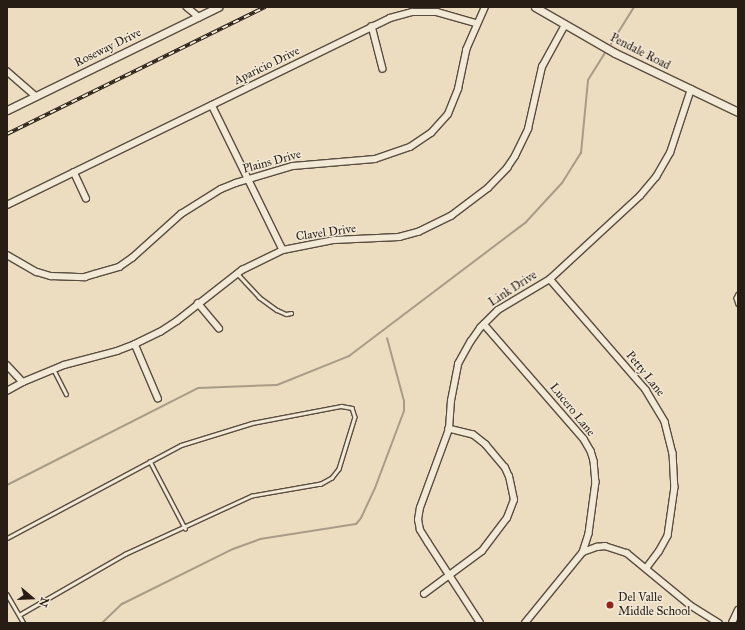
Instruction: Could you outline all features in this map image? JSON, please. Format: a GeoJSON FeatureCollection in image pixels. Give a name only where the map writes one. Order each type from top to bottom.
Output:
{"type":"FeatureCollection","features":[{"type":"Feature","properties":{"kind":"street"},"geometry":{"type":"LineString","coordinates":[[187,7],[199,16]]}},
{"type":"Feature","properties":{"kind":"street","name":"Roseway Drive"},"geometry":{"type":"LineString","coordinates":[[7,110],[218,7]]}},
{"type":"Feature","properties":{"kind":"street","name":"Plains Drive"},"geometry":{"type":"LineString","coordinates":[[7,254],[37,272],[51,276],[85,277],[107,271],[132,258],[176,218],[195,204],[221,189],[248,179],[293,166],[374,159],[388,155],[421,141],[439,126],[452,107],[458,89],[466,50],[476,23],[485,7]]}},
{"type":"Feature","properties":{"kind":"street","name":"Pendale Road"},"geometry":{"type":"LineString","coordinates":[[535,7],[615,53],[738,112]]}},
{"type":"Feature","properties":{"kind":"street","name":"Aparicio Drive"},"geometry":{"type":"LineString","coordinates":[[7,205],[372,26],[397,16],[425,12],[448,14],[476,23]]}},
{"type":"Feature","properties":{"kind":"street","name":"Clavel Drive"},"geometry":{"type":"LineString","coordinates":[[7,391],[23,382],[53,369],[135,344],[160,332],[237,273],[283,250],[334,240],[405,235],[435,224],[470,202],[488,188],[507,168],[523,142],[534,106],[542,67],[565,25]]}},
{"type":"Feature","properties":{"kind":"street"},"geometry":{"type":"LineString","coordinates":[[372,26],[382,69]]}},
{"type":"Feature","properties":{"kind":"street"},"geometry":{"type":"LineString","coordinates":[[7,71],[36,96]]}},
{"type":"Feature","properties":{"kind":"street","name":"Link Drive"},"geometry":{"type":"LineString","coordinates":[[480,623],[420,530],[418,520],[420,508],[449,429],[451,401],[458,364],[470,341],[484,324],[506,305],[550,279],[640,196],[656,178],[670,154],[691,89]]}},
{"type":"Feature","properties":{"kind":"street"},"geometry":{"type":"LineString","coordinates":[[212,105],[283,250]]}},
{"type":"Feature","properties":{"kind":"street"},"geometry":{"type":"LineString","coordinates":[[74,172],[86,198]]}},
{"type":"Feature","properties":{"kind":"street","name":"Petty Lane"},"geometry":{"type":"LineString","coordinates":[[550,279],[646,390],[665,422],[673,453],[675,487],[668,536],[659,552],[647,568]]}},
{"type":"Feature","properties":{"kind":"street"},"geometry":{"type":"LineString","coordinates":[[198,303],[219,328]]}},
{"type":"Feature","properties":{"kind":"street","name":"Lucero Lane"},"geometry":{"type":"LineString","coordinates":[[484,324],[584,439],[591,451],[594,461],[596,482],[589,534],[583,552]]}},
{"type":"Feature","properties":{"kind":"street"},"geometry":{"type":"LineString","coordinates":[[135,344],[158,398]]}},
{"type":"Feature","properties":{"kind":"street"},"geometry":{"type":"LineString","coordinates":[[7,365],[23,382]]}},
{"type":"Feature","properties":{"kind":"street"},"geometry":{"type":"LineString","coordinates":[[424,594],[482,551],[507,518],[514,500],[510,477],[505,468],[486,445],[473,435],[449,429]]}},
{"type":"Feature","properties":{"kind":"street"},"geometry":{"type":"LineString","coordinates":[[525,623],[583,552],[597,546],[612,547],[627,553],[690,605],[719,623]]}},
{"type":"Feature","properties":{"kind":"street"},"geometry":{"type":"LineString","coordinates":[[732,623],[738,610]]}},
{"type":"Feature","properties":{"kind":"lane"},"geometry":{"type":"LineString","coordinates":[[237,273],[259,297],[277,310],[286,314],[291,313]]}},
{"type":"Feature","properties":{"kind":"lane"},"geometry":{"type":"LineString","coordinates":[[738,294],[736,298],[738,304]]}},
{"type":"Feature","properties":{"kind":"lane"},"geometry":{"type":"LineString","coordinates":[[53,369],[66,394]]}},
{"type":"Feature","properties":{"kind":"lane"},"geometry":{"type":"LineString","coordinates":[[7,538],[181,445],[252,423],[341,406],[352,408],[355,417],[339,469],[332,478],[321,484],[252,496],[126,554],[20,615]]}},
{"type":"Feature","properties":{"kind":"lane"},"geometry":{"type":"LineString","coordinates":[[150,461],[185,528]]}},
{"type":"Feature","properties":{"kind":"lane"},"geometry":{"type":"LineString","coordinates":[[7,594],[24,623]]}},
{"type":"Feature","properties":{"kind":"waterway"},"geometry":{"type":"LineString","coordinates":[[611,44],[634,7]]}},
{"type":"Feature","properties":{"kind":"waterway"},"geometry":{"type":"LineString","coordinates":[[7,485],[198,388],[277,385],[349,356],[526,222],[562,183],[581,153],[588,80],[605,53]]}},
{"type":"Feature","properties":{"kind":"waterway"},"geometry":{"type":"LineString","coordinates":[[102,623],[122,604],[233,549],[260,539],[356,524],[361,518],[375,488],[404,411],[404,401],[387,338]]}},
{"type":"Feature","properties":{"kind":"railway"},"geometry":{"type":"LineString","coordinates":[[7,134],[265,7]]}},
{"type":"Feature","properties":{"kind":"place","name":"Del Valle Middle School"},"geometry":{"type":"Point","coordinates":[610,605]}}]}
